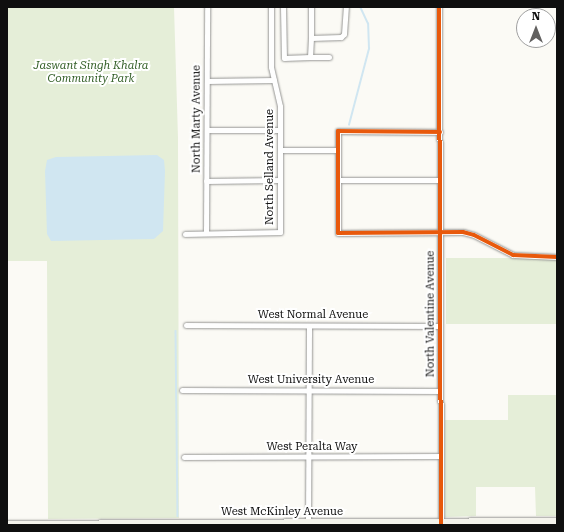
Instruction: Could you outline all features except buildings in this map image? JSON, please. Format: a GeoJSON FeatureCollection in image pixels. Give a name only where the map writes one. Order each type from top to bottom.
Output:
{"type":"FeatureCollection","features":[{"type":"Feature","properties":{"kind":"main road","name":"West McKinley Avenue"},"geometry":{"type":"LineString","coordinates":[[7,524],[308,522],[441,524],[557,521]]}},
{"type":"Feature","properties":{"kind":"street","name":"North Marty Avenue"},"geometry":{"type":"LineString","coordinates":[[206,232],[207,7]]}},
{"type":"Feature","properties":{"kind":"street","name":"North Selland Avenue"},"geometry":{"type":"LineString","coordinates":[[206,232],[280,232],[280,106],[271,67],[271,7]]}},
{"type":"Feature","properties":{"kind":"street"},"geometry":{"type":"LineString","coordinates":[[283,7],[284,58],[329,57]]}},
{"type":"Feature","properties":{"kind":"street"},"geometry":{"type":"LineString","coordinates":[[310,57],[311,7]]}},
{"type":"Feature","properties":{"kind":"street"},"geometry":{"type":"LineString","coordinates":[[311,38],[341,37],[344,34],[346,7]]}},
{"type":"Feature","properties":{"kind":"street","name":"North Valentine Avenue"},"geometry":{"type":"LineString","coordinates":[[439,7],[441,524]]}},
{"type":"Feature","properties":{"kind":"street"},"geometry":{"type":"LineString","coordinates":[[207,81],[274,80]]}},
{"type":"Feature","properties":{"kind":"street"},"geometry":{"type":"LineString","coordinates":[[206,130],[280,130]]}},
{"type":"Feature","properties":{"kind":"street"},"geometry":{"type":"LineString","coordinates":[[440,132],[338,131],[338,233],[463,232],[474,235],[513,256],[557,257]]}},
{"type":"Feature","properties":{"kind":"street"},"geometry":{"type":"LineString","coordinates":[[280,150],[338,150]]}},
{"type":"Feature","properties":{"kind":"street"},"geometry":{"type":"LineString","coordinates":[[206,181],[280,180]]}},
{"type":"Feature","properties":{"kind":"street"},"geometry":{"type":"LineString","coordinates":[[339,180],[440,180]]}},
{"type":"Feature","properties":{"kind":"street"},"geometry":{"type":"LineString","coordinates":[[185,234],[206,232]]}},
{"type":"Feature","properties":{"kind":"street","name":"West Normal Avenue"},"geometry":{"type":"LineString","coordinates":[[186,325],[440,326]]}},
{"type":"Feature","properties":{"kind":"street"},"geometry":{"type":"LineString","coordinates":[[308,522],[309,326]]}},
{"type":"Feature","properties":{"kind":"street","name":"West University Avenue"},"geometry":{"type":"LineString","coordinates":[[182,390],[440,391]]}},
{"type":"Feature","properties":{"kind":"street","name":"West Peralta Way"},"geometry":{"type":"LineString","coordinates":[[184,457],[440,456]]}},
{"type":"Feature","properties":{"kind":"green space","name":"Jaswant Singh Khalra Community Park"},"geometry":{"type":"Polygon","coordinates":[[[174,7],[178,138],[179,518],[48,519],[47,261],[7,261],[7,8],[174,7]]]}},
{"type":"Feature","properties":{"kind":"green space"},"geometry":{"type":"Polygon","coordinates":[[[446,258],[557,258],[557,324],[446,324],[446,258]]]}},
{"type":"Feature","properties":{"kind":"green space"},"geometry":{"type":"Polygon","coordinates":[[[508,395],[557,395],[557,516],[536,516],[535,487],[476,487],[476,516],[445,517],[445,420],[508,420],[508,395]]]}},
{"type":"Feature","properties":{"kind":"water"},"geometry":{"type":"Polygon","coordinates":[[[157,155],[164,160],[165,171],[163,231],[154,239],[51,241],[47,234],[45,171],[47,160],[56,157],[157,155]]]}},
{"type":"Feature","properties":{"kind":"waterway"},"geometry":{"type":"LineString","coordinates":[[349,125],[369,49],[368,24],[360,7]]}},
{"type":"Feature","properties":{"kind":"waterway"},"geometry":{"type":"LineString","coordinates":[[176,331],[178,516]]}},
{"type":"Feature","properties":{"kind":"cycle path"},"geometry":{"type":"LineString","coordinates":[[439,7],[441,525]]}},
{"type":"Feature","properties":{"kind":"cycle path"},"geometry":{"type":"LineString","coordinates":[[440,132],[338,131],[338,233],[463,232],[474,235],[513,255],[557,257]]}}]}
